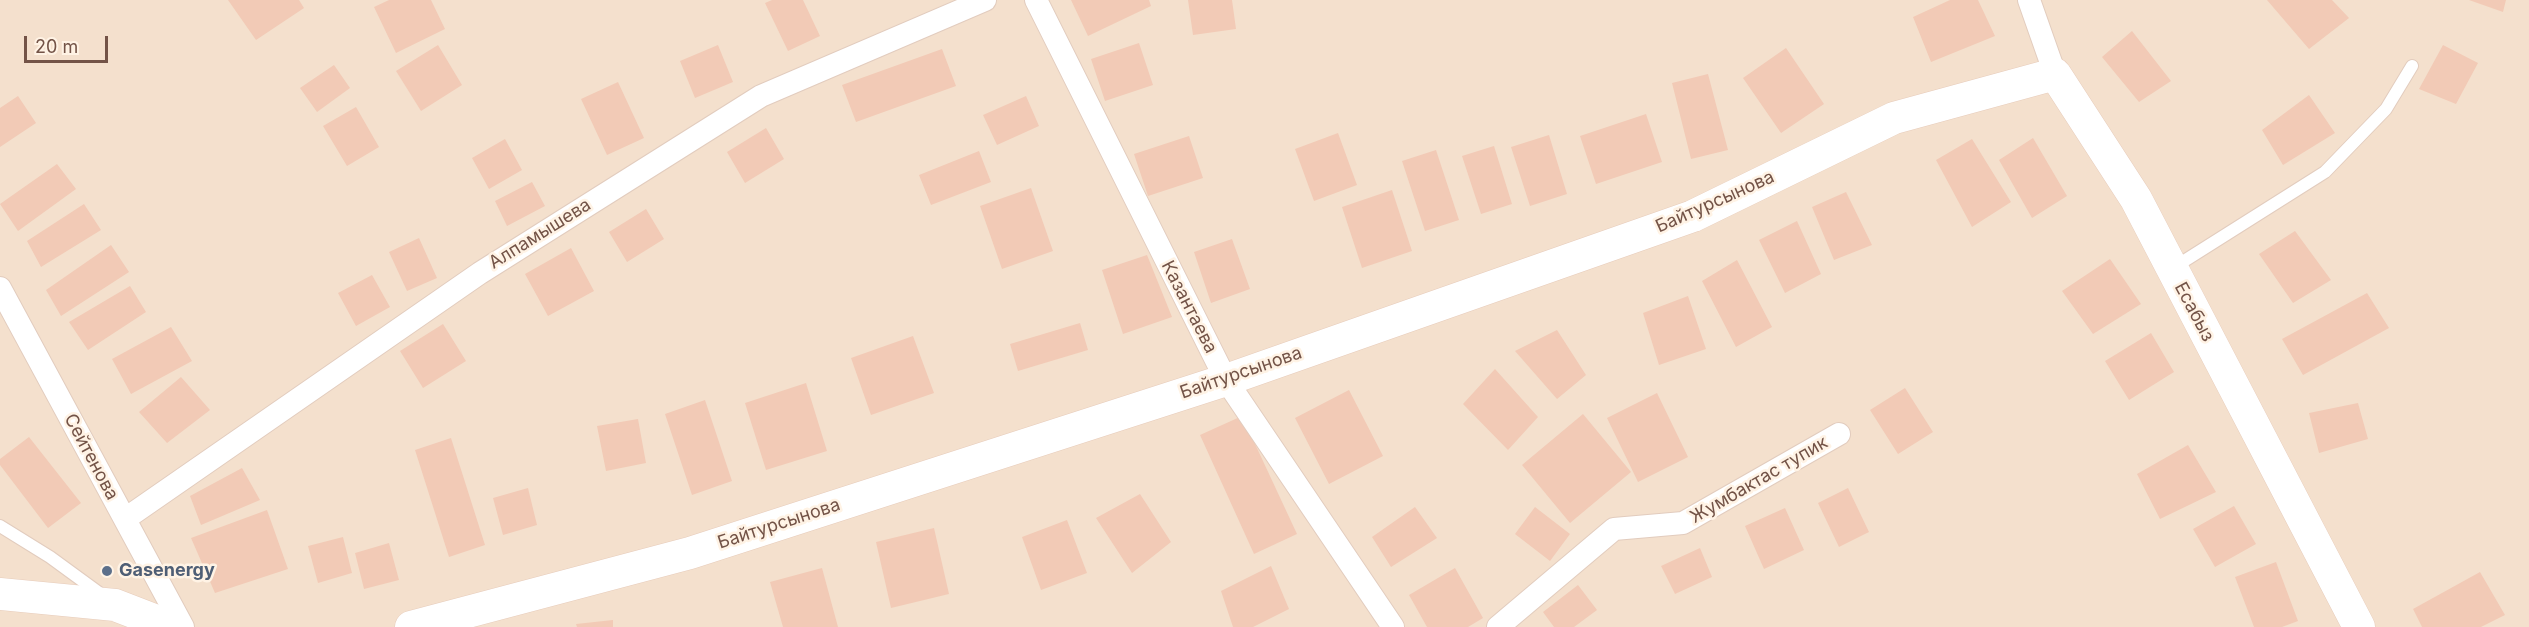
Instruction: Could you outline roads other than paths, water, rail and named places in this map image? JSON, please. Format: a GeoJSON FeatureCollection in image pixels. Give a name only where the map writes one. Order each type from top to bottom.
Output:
{"type":"FeatureCollection","features":[{"type":"Feature","properties":{"kind":"main road","name":"Байтурсынова"},"geometry":{"type":"LineString","coordinates":[[411,627],[690,553],[1226,380],[1693,216],[1894,118],[2055,74]]}},
{"type":"Feature","properties":{"kind":"main road","name":"Есабыз"},"geometry":{"type":"LineString","coordinates":[[2055,74],[2136,199],[2359,627]]}},
{"type":"Feature","properties":{"kind":"main road"},"geometry":{"type":"LineString","coordinates":[[0,594],[115,605],[172,627]]}},
{"type":"Feature","properties":{"kind":"street","name":"Алпамышева"},"geometry":{"type":"LineString","coordinates":[[124,519],[480,273],[761,96],[985,0]]}},
{"type":"Feature","properties":{"kind":"street","name":"Казантаева"},"geometry":{"type":"LineString","coordinates":[[1036,0],[1226,380],[1393,627]]}},
{"type":"Feature","properties":{"kind":"street","name":"Есабыз"},"geometry":{"type":"LineString","coordinates":[[2029,0],[2055,74]]}},
{"type":"Feature","properties":{"kind":"street","name":"Сейтенова"},"geometry":{"type":"LineString","coordinates":[[0,288],[183,627]]}},
{"type":"Feature","properties":{"kind":"street","name":"Жумбактас тупик"},"geometry":{"type":"LineString","coordinates":[[1498,627],[1614,529],[1683,523],[1839,434]]}},
{"type":"Feature","properties":{"kind":"lane"},"geometry":{"type":"LineString","coordinates":[[2172,269],[2325,172],[2386,109],[2412,66]]}},
{"type":"Feature","properties":{"kind":"lane"},"geometry":{"type":"LineString","coordinates":[[0,526],[50,557],[115,605]]}},
{"type":"Feature","properties":{"kind":"place","name":"Gasenergy"},"geometry":{"type":"Point","coordinates":[107,571]}}]}
